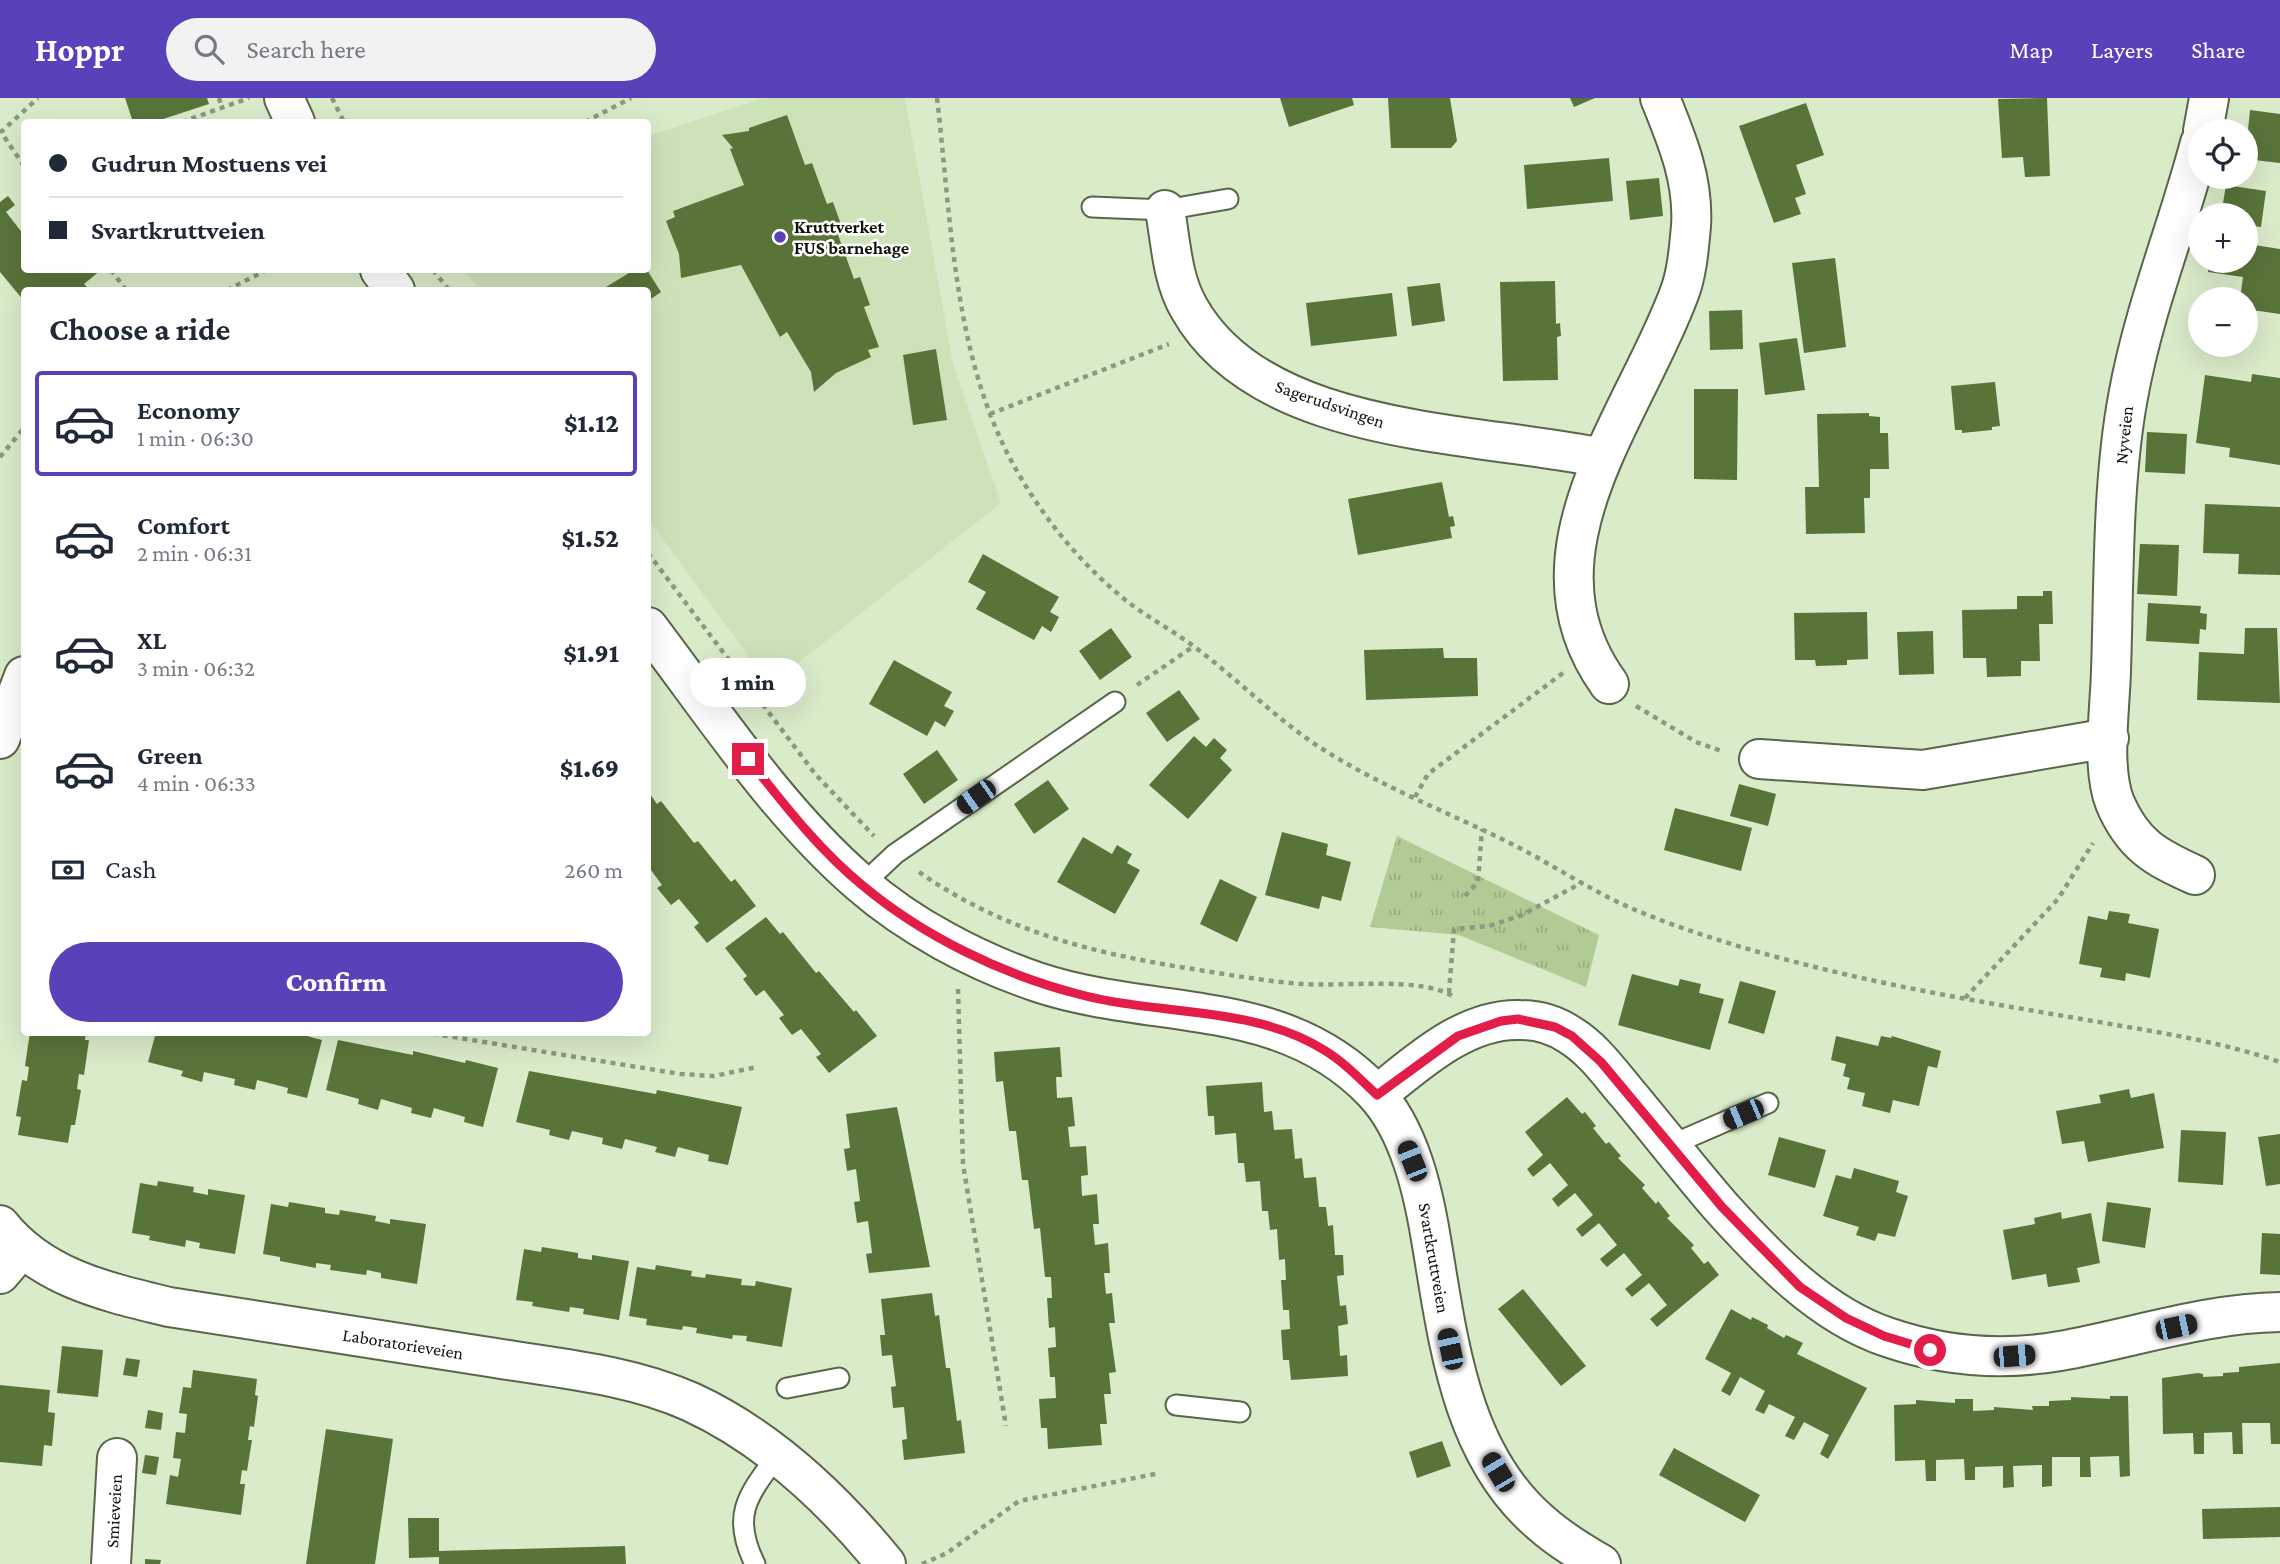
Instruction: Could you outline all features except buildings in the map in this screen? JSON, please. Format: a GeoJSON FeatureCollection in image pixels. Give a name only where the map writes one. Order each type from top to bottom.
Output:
{"type":"FeatureCollection","features":[{"type":"Feature","properties":{"kind":"street"},"geometry":{"type":"LineString","coordinates":[[284,98],[294,119]]}},
{"type":"Feature","properties":{"kind":"street"},"geometry":{"type":"LineString","coordinates":[[1600,670],[1575,608],[1577,539],[1586,502],[1602,458],[1652,359],[1680,292],[1689,246],[1690,209],[1686,170],[1660,98]]}},
{"type":"Feature","properties":{"kind":"street"},"geometry":{"type":"LineString","coordinates":[[2205,119],[2209,98]]}},
{"type":"Feature","properties":{"kind":"street","name":"Nyveien"},"geometry":{"type":"LineString","coordinates":[[2188,186],[2148,305],[2127,399],[2119,489],[2109,782],[2126,824],[2156,857],[2195,875]]}},
{"type":"Feature","properties":{"kind":"street","name":"Sagerudsvingen"},"geometry":{"type":"LineString","coordinates":[[1166,210],[1177,282],[1203,330],[1245,371],[1285,392],[1353,415],[1472,440],[1562,450],[1602,458]]}},
{"type":"Feature","properties":{"kind":"street","name":"Svartkruttveien"},"geometry":{"type":"LineString","coordinates":[[651,631],[782,801],[862,885],[900,912],[967,951],[1035,981],[1079,995],[1278,1029],[1324,1050],[1377,1095],[1403,1138],[1421,1189],[1455,1372],[1480,1442],[1515,1496],[1539,1522],[1601,1564]]}},
{"type":"Feature","properties":{"kind":"street"},"geometry":{"type":"LineString","coordinates":[[0,739],[21,684]]}},
{"type":"Feature","properties":{"kind":"street"},"geometry":{"type":"LineString","coordinates":[[1759,759],[1923,770],[2109,738]]}},
{"type":"Feature","properties":{"kind":"street"},"geometry":{"type":"LineString","coordinates":[[1377,1095],[1438,1048],[1481,1027],[1501,1021],[1527,1020],[1555,1027],[1572,1036],[1601,1062],[1722,1207],[1800,1287],[1846,1318],[1884,1336],[1930,1350],[1970,1356],[2058,1352],[2202,1321],[2280,1312]]}},
{"type":"Feature","properties":{"kind":"street","name":"Laboratorieveien"},"geometry":{"type":"LineString","coordinates":[[7,1249],[83,1284],[169,1307],[570,1370],[643,1385],[715,1415],[777,1456],[816,1490],[886,1564]]}},
{"type":"Feature","properties":{"kind":"street","name":"Smieveien"},"geometry":{"type":"LineString","coordinates":[[111,1564],[117,1458]]}},
{"type":"Feature","properties":{"kind":"lane"},"geometry":{"type":"LineString","coordinates":[[1091,207],[1166,210],[1228,199]]}},
{"type":"Feature","properties":{"kind":"lane"},"geometry":{"type":"LineString","coordinates":[[862,885],[895,855],[1115,702]]}},
{"type":"Feature","properties":{"kind":"lane"},"geometry":{"type":"LineString","coordinates":[[1671,1145],[1768,1103]]}},
{"type":"Feature","properties":{"kind":"lane"},"geometry":{"type":"LineString","coordinates":[[787,1388],[839,1378]]}},
{"type":"Feature","properties":{"kind":"lane"},"geometry":{"type":"LineString","coordinates":[[1176,1405],[1240,1412]]}},
{"type":"Feature","properties":{"kind":"lane"},"geometry":{"type":"LineString","coordinates":[[754,1564],[745,1546],[741,1525],[743,1510],[777,1456]]}},
{"type":"Feature","properties":{"kind":"path"},"geometry":{"type":"LineString","coordinates":[[21,162],[0,132],[38,98]]}},
{"type":"Feature","properties":{"kind":"path"},"geometry":{"type":"LineString","coordinates":[[219,98],[222,108]]}},
{"type":"Feature","properties":{"kind":"path"},"geometry":{"type":"LineString","coordinates":[[191,119],[250,98]]}},
{"type":"Feature","properties":{"kind":"path"},"geometry":{"type":"LineString","coordinates":[[332,98],[342,119]]}},
{"type":"Feature","properties":{"kind":"path"},"geometry":{"type":"LineString","coordinates":[[591,119],[631,98]]}},
{"type":"Feature","properties":{"kind":"path"},"geometry":{"type":"LineString","coordinates":[[937,98],[965,327],[990,414],[1020,478],[1074,550],[1130,603],[1194,646],[1282,721],[1322,749],[1584,881],[1629,907],[1672,924],[1812,966],[1965,998],[2239,1048],[2280,1062]]}},
{"type":"Feature","properties":{"kind":"path"},"geometry":{"type":"LineString","coordinates":[[233,287],[261,273]]}},
{"type":"Feature","properties":{"kind":"path"},"geometry":{"type":"LineString","coordinates":[[435,273],[447,287]]}},
{"type":"Feature","properties":{"kind":"path"},"geometry":{"type":"LineString","coordinates":[[990,414],[1203,330]]}},
{"type":"Feature","properties":{"kind":"path"},"geometry":{"type":"LineString","coordinates":[[0,457],[21,432]]}},
{"type":"Feature","properties":{"kind":"path"},"geometry":{"type":"LineString","coordinates":[[1115,702],[1194,646]]}},
{"type":"Feature","properties":{"kind":"path"},"geometry":{"type":"LineString","coordinates":[[1415,797],[1428,774],[1600,670],[1642,711],[1696,741],[1727,753],[1759,759]]}},
{"type":"Feature","properties":{"kind":"path"},"geometry":{"type":"LineString","coordinates":[[1465,896],[1478,882],[1482,829]]}},
{"type":"Feature","properties":{"kind":"path"},"geometry":{"type":"LineString","coordinates":[[1965,998],[2058,899],[2096,840]]}},
{"type":"Feature","properties":{"kind":"path"},"geometry":{"type":"LineString","coordinates":[[1449,993],[1454,929],[1489,926],[1522,915],[1584,881]]}},
{"type":"Feature","properties":{"kind":"path"},"geometry":{"type":"LineString","coordinates":[[967,951],[958,976],[963,1164],[1006,1426]]}},
{"type":"Feature","properties":{"kind":"path"},"geometry":{"type":"LineString","coordinates":[[1258,979],[1327,986],[1413,985],[1449,993],[1462,1002],[1481,1027]]}},
{"type":"Feature","properties":{"kind":"path"},"geometry":{"type":"LineString","coordinates":[[447,1036],[680,1074],[714,1076],[757,1067]]}},
{"type":"Feature","properties":{"kind":"path"},"geometry":{"type":"LineString","coordinates":[[921,1564],[947,1553],[1019,1501],[1160,1473]]}},
{"type":"Feature","properties":{"kind":"shaded area"},"geometry":{"type":"Polygon","coordinates":[[[764,98],[905,98],[953,364],[1001,503],[770,685],[651,523],[651,287],[478,287],[466,273],[651,273],[651,135],[764,98]]]}},
{"type":"Feature","properties":{"kind":"green space"},"geometry":{"type":"Polygon","coordinates":[[[1397,836],[1599,935],[1586,987],[1459,935],[1370,927],[1397,836]]]}},
{"type":"Feature","properties":{"kind":"place","name":"Kruttverket FUS barnehage"},"geometry":{"type":"Point","coordinates":[780,237]}},
{"type":"Feature","properties":{"kind":"route"},"geometry":{"type":"LineString","coordinates":[[748,759],[806,830],[862,885],[941,938],[1000,967],[1079,995],[1223,1017],[1278,1029],[1324,1050],[1348,1067],[1377,1095],[1438,1048],[1481,1027],[1518,1019],[1555,1027],[1572,1036],[1601,1062],[1722,1207],[1800,1287],[1846,1318],[1884,1336],[1930,1350]]}}]}
